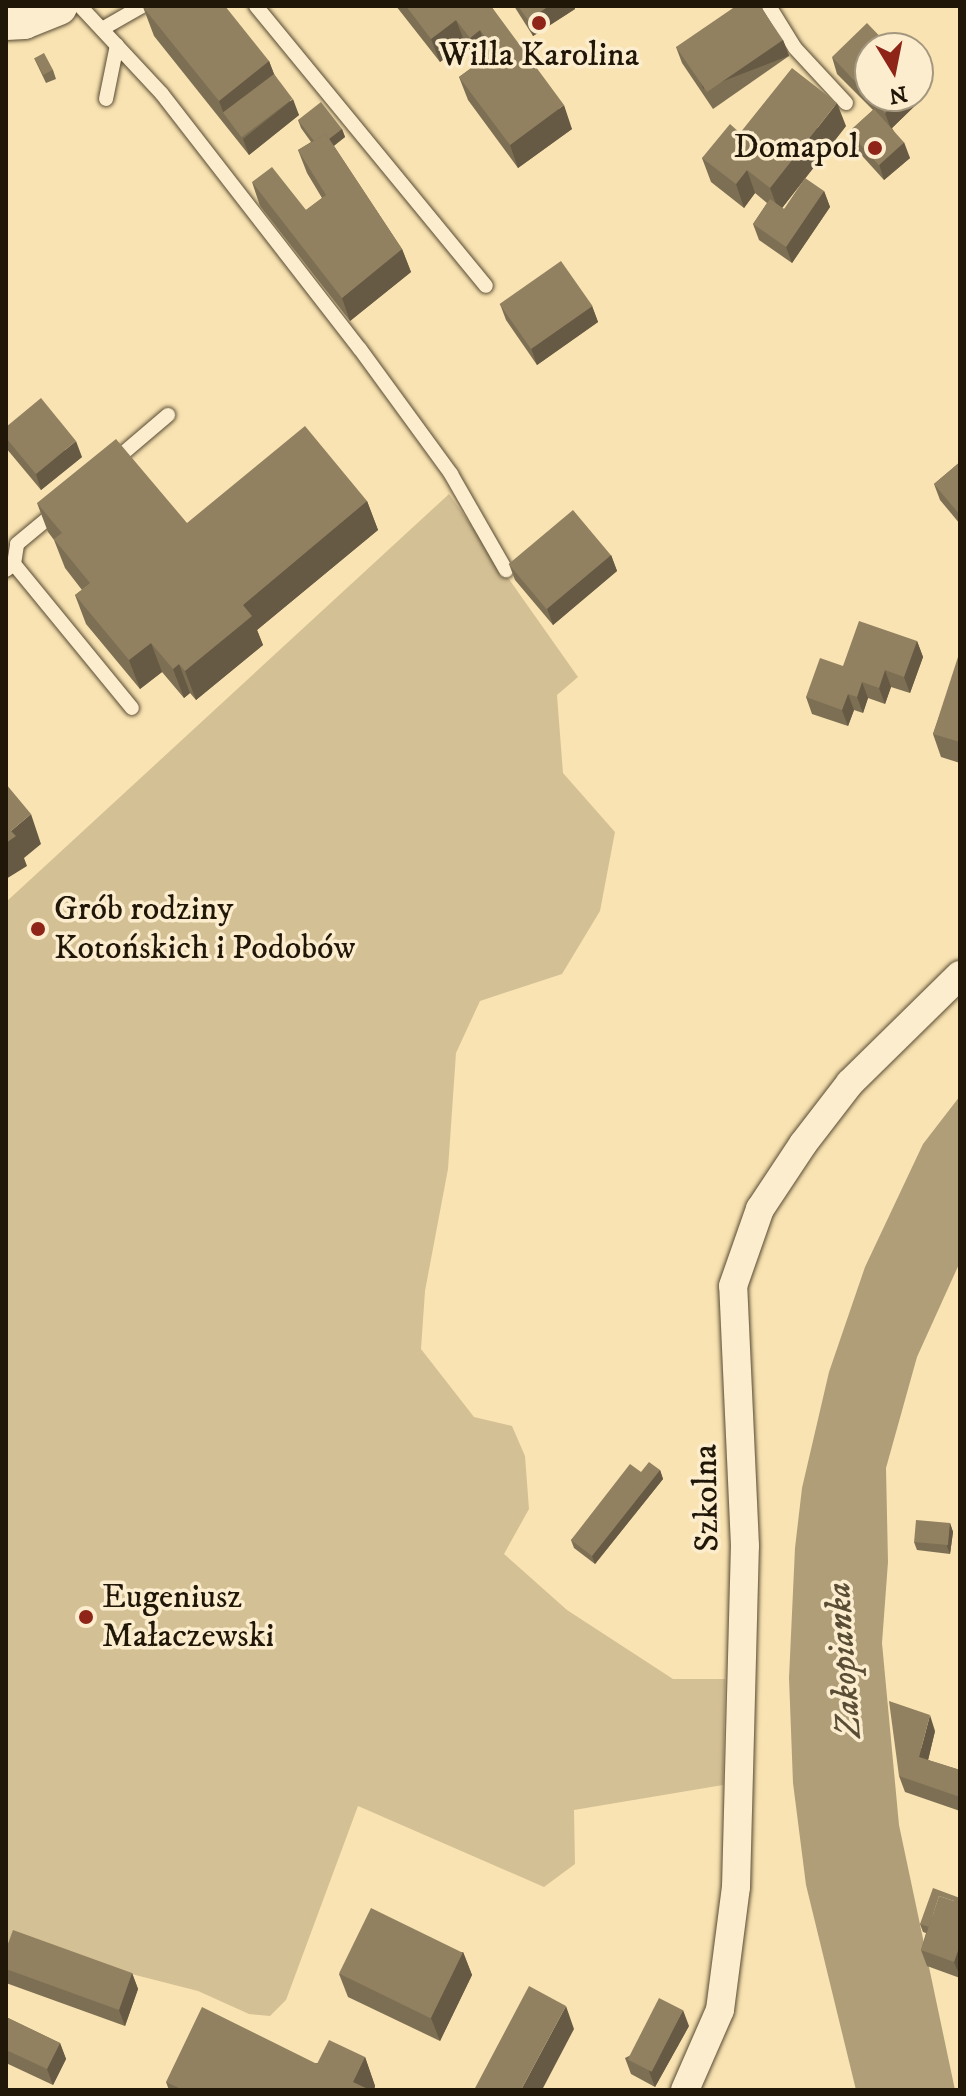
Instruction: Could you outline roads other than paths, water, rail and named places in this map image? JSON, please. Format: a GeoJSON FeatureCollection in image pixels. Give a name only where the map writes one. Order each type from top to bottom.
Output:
{"type":"FeatureCollection","features":[{"type":"Feature","properties":{"kind":"main road"},"geometry":{"type":"LineString","coordinates":[[6,21],[24,20],[58,6]]}},
{"type":"Feature","properties":{"kind":"street","name":"Szkolna"},"geometry":{"type":"LineString","coordinates":[[685,2090],[720,2010],[736,1887],[745,1546],[733,1286],[760,1209],[803,1144],[850,1083],[960,975]]}},
{"type":"Feature","properties":{"kind":"lane"},"geometry":{"type":"LineString","coordinates":[[80,6],[162,94],[360,349],[451,474],[506,570]]}},
{"type":"Feature","properties":{"kind":"lane"},"geometry":{"type":"LineString","coordinates":[[102,29],[142,6]]}},
{"type":"Feature","properties":{"kind":"lane"},"geometry":{"type":"LineString","coordinates":[[256,6],[486,286]]}},
{"type":"Feature","properties":{"kind":"lane"},"geometry":{"type":"LineString","coordinates":[[769,6],[795,48],[846,103]]}},
{"type":"Feature","properties":{"kind":"lane"},"geometry":{"type":"LineString","coordinates":[[106,99],[117,45]]}},
{"type":"Feature","properties":{"kind":"lane"},"geometry":{"type":"LineString","coordinates":[[99,474],[168,415]]}},
{"type":"Feature","properties":{"kind":"lane"},"geometry":{"type":"LineString","coordinates":[[75,494],[17,544],[10,567],[132,708]]}},
{"type":"Feature","properties":{"kind":"water","name":"Zakopianka"},"geometry":{"type":"Polygon","coordinates":[[[960,1096],[960,1262],[917,1357],[886,1468],[888,1562],[882,1643],[899,1825],[955,2090],[856,2090],[806,1885],[793,1783],[789,1678],[795,1548],[802,1488],[829,1372],[865,1267],[923,1144],[960,1096]]]}},
{"type":"Feature","properties":{"kind":"place","name":"Willa Karolina"},"geometry":{"type":"Point","coordinates":[539,23]}},
{"type":"Feature","properties":{"kind":"place","name":"Domapol"},"geometry":{"type":"Point","coordinates":[875,148]}},
{"type":"Feature","properties":{"kind":"place","name":"Grób rodziny Kotońskich i Podobów"},"geometry":{"type":"Point","coordinates":[38,929]}},
{"type":"Feature","properties":{"kind":"place","name":"Eugeniusz Małaczewski"},"geometry":{"type":"Point","coordinates":[86,1617]}}]}
